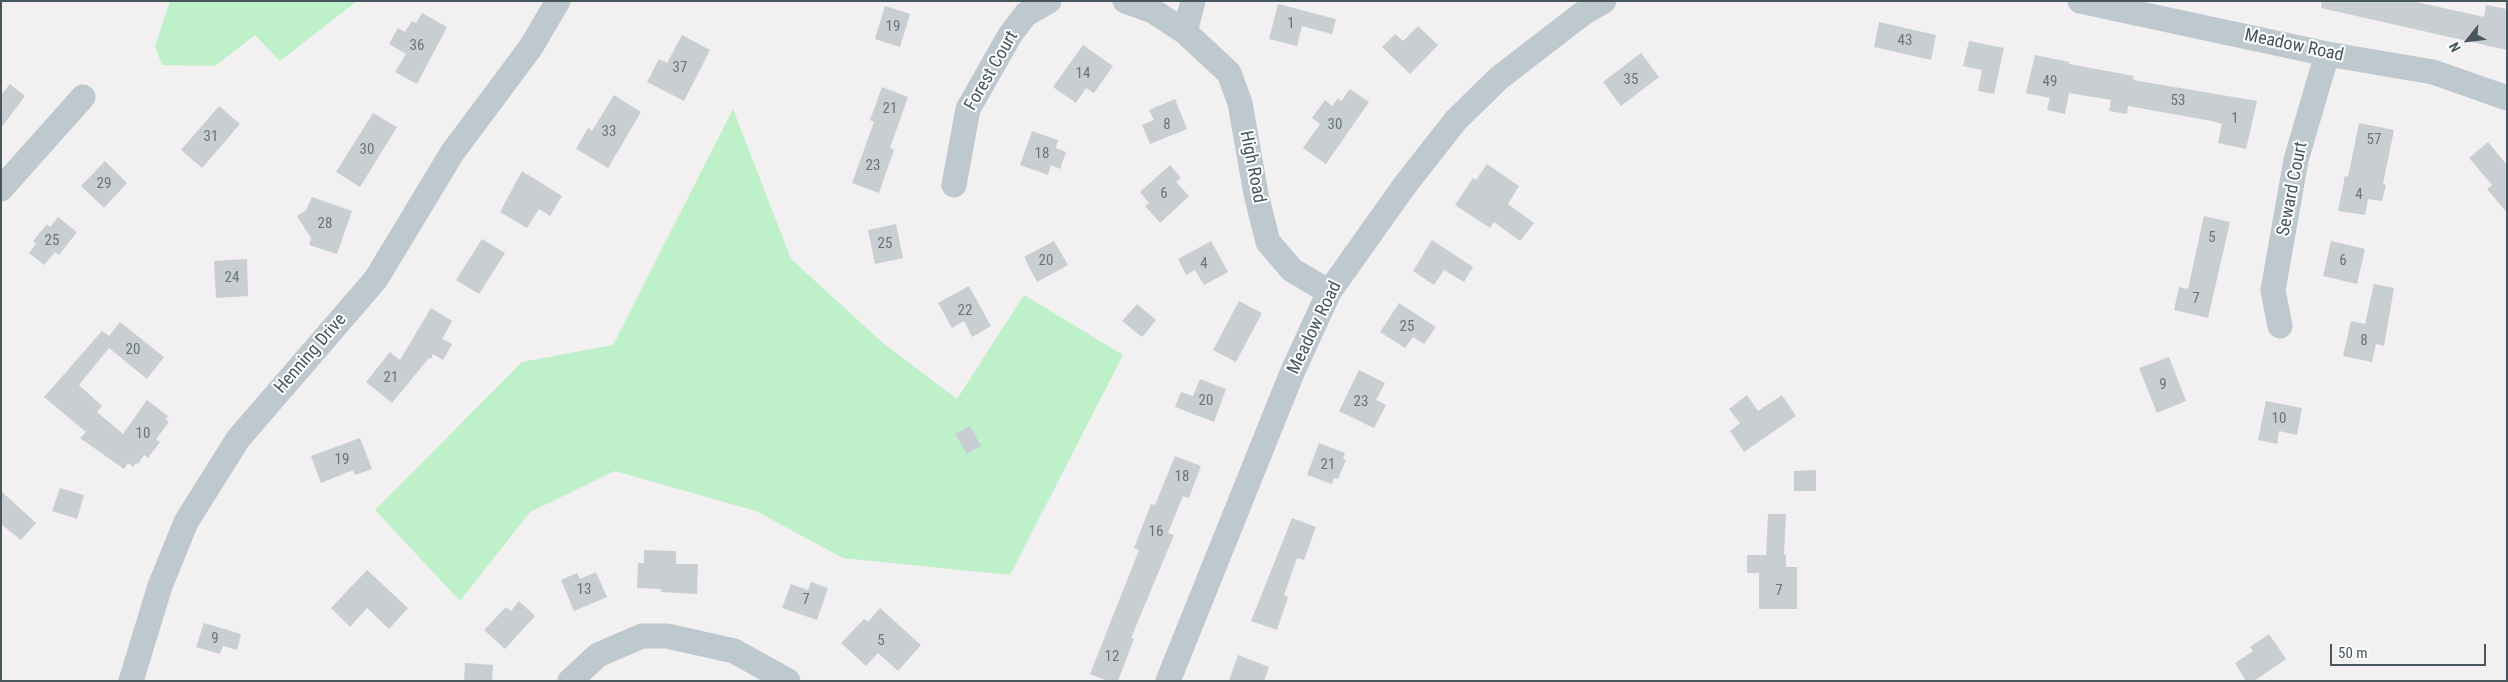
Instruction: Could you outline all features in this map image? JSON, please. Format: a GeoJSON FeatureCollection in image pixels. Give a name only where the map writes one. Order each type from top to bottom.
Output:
{"type":"FeatureCollection","features":[{"type":"Feature","properties":{"kind":"street","name":"Henning Drive"},"geometry":{"type":"LineString","coordinates":[[131,681],[160,586],[186,522],[238,438],[376,279],[452,153],[530,47],[558,1]]}},
{"type":"Feature","properties":{"kind":"street","name":"Forest Court"},"geometry":{"type":"LineString","coordinates":[[954,185],[968,109],[1010,35],[1026,14],[1049,1]]}},
{"type":"Feature","properties":{"kind":"street"},"geometry":{"type":"LineString","coordinates":[[1125,1],[1153,11],[1185,32],[1193,1]]}},
{"type":"Feature","properties":{"kind":"street","name":"Meadow Road"},"geometry":{"type":"LineString","coordinates":[[1168,681],[1292,373],[1329,292],[1405,185],[1456,120],[1499,78],[1582,14],[1604,1]]}},
{"type":"Feature","properties":{"kind":"street","name":"Meadow Road"},"geometry":{"type":"LineString","coordinates":[[2080,1],[2327,54],[2433,72],[2507,98]]}},
{"type":"Feature","properties":{"kind":"street","name":"High Road"},"geometry":{"type":"LineString","coordinates":[[1185,32],[1229,73],[1240,103],[1256,194],[1268,242],[1292,270],[1329,292]]}},
{"type":"Feature","properties":{"kind":"street","name":"Seward Court"},"geometry":{"type":"LineString","coordinates":[[2280,326],[2274,290],[2296,160],[2327,54]]}},
{"type":"Feature","properties":{"kind":"street"},"geometry":{"type":"LineString","coordinates":[[2,186],[83,97]]}},
{"type":"Feature","properties":{"kind":"street"},"geometry":{"type":"LineString","coordinates":[[570,681],[598,655],[642,636],[667,636],[734,651],[788,681]]}},
{"type":"Feature","properties":{"kind":"green space"},"geometry":{"type":"Polygon","coordinates":[[[170,1],[357,1],[280,61],[255,35],[215,66],[162,65],[155,46],[170,1]]]}},
{"type":"Feature","properties":{"kind":"green space"},"geometry":{"type":"Polygon","coordinates":[[[733,109],[791,259],[883,343],[957,399],[1024,295],[1123,355],[1010,575],[843,558],[756,511],[615,471],[530,512],[460,601],[375,510],[522,362],[613,345],[733,109]]]}},
{"type":"Feature","properties":{"kind":"building"},"geometry":{"type":"Polygon","coordinates":[[[2322,1],[2412,1],[2484,17],[2486,5],[2507,9],[2507,50],[2321,8],[2322,1]]]}},
{"type":"Feature","properties":{"kind":"building"},"geometry":{"type":"Polygon","coordinates":[[[1278,4],[1336,19],[1332,34],[1302,26],[1297,46],[1269,39],[1278,4]]]}},
{"type":"Feature","properties":{"kind":"building"},"geometry":{"type":"Polygon","coordinates":[[[885,6],[910,14],[900,47],[875,39],[885,6]]]}},
{"type":"Feature","properties":{"kind":"building"},"geometry":{"type":"Polygon","coordinates":[[[422,13],[447,27],[417,84],[395,72],[406,54],[389,44],[398,28],[405,32],[412,21],[416,23],[422,13]]]}},
{"type":"Feature","properties":{"kind":"building"},"geometry":{"type":"Polygon","coordinates":[[[1879,22],[1936,35],[1931,60],[1874,47],[1879,22]]]}},
{"type":"Feature","properties":{"kind":"building"},"geometry":{"type":"Polygon","coordinates":[[[1418,26],[1438,45],[1410,74],[1382,47],[1395,34],[1403,41],[1418,26]]]}},
{"type":"Feature","properties":{"kind":"building"},"geometry":{"type":"Polygon","coordinates":[[[682,35],[710,50],[684,101],[647,82],[659,59],[667,63],[682,35]]]}},
{"type":"Feature","properties":{"kind":"building"},"geometry":{"type":"Polygon","coordinates":[[[1969,41],[2004,48],[1994,94],[1978,91],[1982,70],[1963,66],[1969,41]]]}},
{"type":"Feature","properties":{"kind":"building"},"geometry":{"type":"Polygon","coordinates":[[[1083,45],[1113,66],[1094,93],[1086,88],[1076,103],[1053,87],[1083,45]]]}},
{"type":"Feature","properties":{"kind":"building"},"geometry":{"type":"Polygon","coordinates":[[[1641,53],[1659,77],[1621,106],[1603,82],[1641,53]]]}},
{"type":"Feature","properties":{"kind":"building"},"geometry":{"type":"Polygon","coordinates":[[[2035,55],[2069,62],[2069,64],[2134,76],[2133,80],[2257,101],[2246,149],[2218,143],[2222,124],[2128,106],[2127,114],[2109,111],[2111,100],[2069,93],[2065,114],[2047,110],[2050,98],[2026,93],[2035,55]]]}},
{"type":"Feature","properties":{"kind":"building"},"geometry":{"type":"Polygon","coordinates":[[[10,84],[25,96],[1,128],[1,95],[10,84]]]}},
{"type":"Feature","properties":{"kind":"building"},"geometry":{"type":"Polygon","coordinates":[[[882,87],[908,97],[890,148],[894,150],[879,193],[852,183],[874,122],[870,120],[882,87]]]}},
{"type":"Feature","properties":{"kind":"building"},"geometry":{"type":"Polygon","coordinates":[[[1350,89],[1369,102],[1326,164],[1303,148],[1320,124],[1312,118],[1325,100],[1332,106],[1338,98],[1341,101],[1350,89]]]}},
{"type":"Feature","properties":{"kind":"building"},"geometry":{"type":"Polygon","coordinates":[[[614,95],[641,112],[608,168],[576,149],[588,128],[592,131],[614,95]]]}},
{"type":"Feature","properties":{"kind":"building"},"geometry":{"type":"Polygon","coordinates":[[[1175,99],[1187,129],[1150,144],[1142,125],[1154,120],[1149,110],[1175,99]]]}},
{"type":"Feature","properties":{"kind":"building"},"geometry":{"type":"Polygon","coordinates":[[[219,106],[240,124],[202,168],[181,150],[219,106]]]}},
{"type":"Feature","properties":{"kind":"building"},"geometry":{"type":"Polygon","coordinates":[[[373,113],[397,127],[360,187],[336,172],[373,113]]]}},
{"type":"Feature","properties":{"kind":"building"},"geometry":{"type":"Polygon","coordinates":[[[2359,123],[2394,130],[2383,184],[2386,185],[2382,201],[2368,199],[2365,215],[2338,211],[2345,176],[2348,177],[2359,123]]]}},
{"type":"Feature","properties":{"kind":"building"},"geometry":{"type":"Polygon","coordinates":[[[1032,131],[1058,140],[1056,148],[1066,152],[1060,169],[1051,165],[1048,175],[1020,165],[1032,131]]]}},
{"type":"Feature","properties":{"kind":"building"},"geometry":{"type":"Polygon","coordinates":[[[2488,142],[2507,165],[2507,213],[2487,189],[2492,185],[2469,158],[2488,142]]]}},
{"type":"Feature","properties":{"kind":"building"},"geometry":{"type":"Polygon","coordinates":[[[105,161],[127,183],[104,208],[81,186],[105,161]]]}},
{"type":"Feature","properties":{"kind":"building"},"geometry":{"type":"Polygon","coordinates":[[[1487,164],[1519,186],[1508,204],[1534,223],[1520,241],[1494,222],[1490,228],[1455,205],[1473,178],[1476,180],[1487,164]]]}},
{"type":"Feature","properties":{"kind":"building"},"geometry":{"type":"Polygon","coordinates":[[[1170,165],[1181,178],[1176,182],[1189,196],[1160,223],[1145,206],[1149,203],[1140,192],[1170,165]]]}},
{"type":"Feature","properties":{"kind":"building"},"geometry":{"type":"Polygon","coordinates":[[[522,171],[562,196],[550,216],[539,209],[527,228],[500,212],[522,171]]]}},
{"type":"Feature","properties":{"kind":"building"},"geometry":{"type":"Polygon","coordinates":[[[312,197],[352,211],[337,254],[309,245],[311,238],[297,216],[306,210],[312,197]]]}},
{"type":"Feature","properties":{"kind":"building"},"geometry":{"type":"Polygon","coordinates":[[[2204,216],[2230,222],[2208,318],[2174,310],[2179,287],[2188,289],[2204,216]]]}},
{"type":"Feature","properties":{"kind":"building"},"geometry":{"type":"Polygon","coordinates":[[[58,217],[77,232],[59,255],[55,252],[44,265],[29,253],[36,244],[33,241],[47,224],[50,227],[58,217]]]}},
{"type":"Feature","properties":{"kind":"building"},"geometry":{"type":"Polygon","coordinates":[[[896,224],[903,258],[875,264],[868,230],[896,224]]]}},
{"type":"Feature","properties":{"kind":"building"},"geometry":{"type":"Polygon","coordinates":[[[482,239],[505,253],[479,294],[456,280],[482,239]]]}},
{"type":"Feature","properties":{"kind":"building"},"geometry":{"type":"Polygon","coordinates":[[[1432,240],[1473,267],[1464,282],[1444,270],[1434,285],[1413,271],[1432,240]]]}},
{"type":"Feature","properties":{"kind":"building"},"geometry":{"type":"Polygon","coordinates":[[[1054,241],[1068,265],[1037,282],[1024,257],[1054,241]]]}},
{"type":"Feature","properties":{"kind":"building"},"geometry":{"type":"Polygon","coordinates":[[[1211,241],[1228,272],[1204,285],[1195,270],[1186,275],[1178,259],[1211,241]]]}},
{"type":"Feature","properties":{"kind":"building"},"geometry":{"type":"Polygon","coordinates":[[[2331,241],[2365,249],[2357,284],[2323,276],[2331,241]]]}},
{"type":"Feature","properties":{"kind":"building"},"geometry":{"type":"Polygon","coordinates":[[[247,259],[248,296],[216,298],[214,261],[247,259]]]}},
{"type":"Feature","properties":{"kind":"building"},"geometry":{"type":"Polygon","coordinates":[[[2374,284],[2394,288],[2384,346],[2376,344],[2372,362],[2343,356],[2351,321],[2365,324],[2374,284]]]}},
{"type":"Feature","properties":{"kind":"building"},"geometry":{"type":"Polygon","coordinates":[[[969,286],[991,326],[972,337],[964,321],[952,328],[938,303],[969,286]]]}},
{"type":"Feature","properties":{"kind":"building"},"geometry":{"type":"Polygon","coordinates":[[[1239,301],[1262,313],[1236,362],[1213,350],[1239,301]]]}},
{"type":"Feature","properties":{"kind":"building"},"geometry":{"type":"Polygon","coordinates":[[[1399,303],[1436,327],[1424,344],[1413,337],[1405,348],[1380,332],[1399,303]]]}},
{"type":"Feature","properties":{"kind":"building"},"geometry":{"type":"Polygon","coordinates":[[[1137,304],[1156,320],[1142,337],[1122,321],[1137,304]]]}},
{"type":"Feature","properties":{"kind":"building"},"geometry":{"type":"Polygon","coordinates":[[[431,308],[452,321],[442,339],[452,344],[443,360],[433,354],[431,359],[429,358],[392,403],[366,382],[390,352],[400,360],[431,308]]]}},
{"type":"Feature","properties":{"kind":"building"},"geometry":{"type":"Polygon","coordinates":[[[120,322],[164,357],[147,379],[109,348],[79,385],[102,406],[97,412],[123,434],[147,400],[168,416],[166,420],[169,422],[156,439],[160,442],[148,458],[144,455],[138,464],[136,463],[133,467],[128,463],[124,469],[80,438],[86,432],[44,397],[102,331],[109,336],[120,322]]]}},
{"type":"Feature","properties":{"kind":"building"},"geometry":{"type":"Polygon","coordinates":[[[2169,357],[2186,401],[2157,413],[2139,368],[2169,357]]]}},
{"type":"Feature","properties":{"kind":"building"},"geometry":{"type":"Polygon","coordinates":[[[1359,370],[1385,383],[1376,400],[1386,405],[1374,428],[1339,411],[1359,370]]]}},
{"type":"Feature","properties":{"kind":"building"},"geometry":{"type":"Polygon","coordinates":[[[1200,379],[1226,389],[1214,422],[1175,407],[1181,392],[1193,396],[1200,379]]]}},
{"type":"Feature","properties":{"kind":"building"},"geometry":{"type":"Polygon","coordinates":[[[1747,395],[1758,411],[1782,395],[1796,416],[1744,452],[1730,431],[1740,423],[1729,409],[1747,395]]]}},
{"type":"Feature","properties":{"kind":"building"},"geometry":{"type":"Polygon","coordinates":[[[2266,401],[2302,408],[2297,435],[2279,431],[2277,444],[2258,440],[2266,401]]]}},
{"type":"Feature","properties":{"kind":"building"},"geometry":{"type":"Polygon","coordinates":[[[970,426],[981,446],[967,454],[955,434],[970,426]]]}},
{"type":"Feature","properties":{"kind":"building"},"geometry":{"type":"Polygon","coordinates":[[[360,438],[372,469],[355,475],[353,470],[321,483],[311,456],[360,438]]]}},
{"type":"Feature","properties":{"kind":"building"},"geometry":{"type":"Polygon","coordinates":[[[1319,443],[1345,453],[1343,459],[1346,460],[1338,479],[1334,478],[1332,484],[1307,475],[1319,443]]]}},
{"type":"Feature","properties":{"kind":"building"},"geometry":{"type":"Polygon","coordinates":[[[1175,456],[1201,466],[1189,498],[1183,496],[1168,533],[1174,535],[1131,638],[1134,639],[1118,681],[1108,681],[1090,674],[1139,550],[1134,548],[1151,504],[1155,505],[1175,456]]]}},
{"type":"Feature","properties":{"kind":"building"},"geometry":{"type":"Polygon","coordinates":[[[1816,470],[1816,491],[1794,491],[1794,471],[1816,470]]]}},
{"type":"Feature","properties":{"kind":"building"},"geometry":{"type":"Polygon","coordinates":[[[60,488],[84,495],[77,519],[52,511],[60,488]]]}},
{"type":"Feature","properties":{"kind":"building"},"geometry":{"type":"Polygon","coordinates":[[[1,491],[36,523],[21,540],[1,524],[1,491]]]}},
{"type":"Feature","properties":{"kind":"building"},"geometry":{"type":"Polygon","coordinates":[[[1768,514],[1786,514],[1784,555],[1786,555],[1786,567],[1797,567],[1797,609],[1759,609],[1759,573],[1747,573],[1747,555],[1766,555],[1768,514]]]}},
{"type":"Feature","properties":{"kind":"building"},"geometry":{"type":"Polygon","coordinates":[[[1292,518],[1316,527],[1304,560],[1297,558],[1284,595],[1288,597],[1277,630],[1251,621],[1292,518]]]}},
{"type":"Feature","properties":{"kind":"building"},"geometry":{"type":"Polygon","coordinates":[[[644,550],[676,551],[676,564],[698,564],[697,594],[661,592],[661,589],[637,588],[638,563],[644,563],[644,550]]]}},
{"type":"Feature","properties":{"kind":"building"},"geometry":{"type":"Polygon","coordinates":[[[367,570],[408,608],[389,629],[367,608],[350,627],[331,608],[367,570]]]}},
{"type":"Feature","properties":{"kind":"building"},"geometry":{"type":"Polygon","coordinates":[[[596,572],[607,597],[574,611],[561,580],[577,573],[580,579],[596,572]]]}},
{"type":"Feature","properties":{"kind":"building"},"geometry":{"type":"Polygon","coordinates":[[[811,582],[828,588],[817,620],[782,608],[791,584],[808,590],[811,582]]]}},
{"type":"Feature","properties":{"kind":"building"},"geometry":{"type":"Polygon","coordinates":[[[519,601],[535,616],[505,649],[484,630],[506,607],[511,611],[519,601]]]}},
{"type":"Feature","properties":{"kind":"building"},"geometry":{"type":"Polygon","coordinates":[[[880,608],[921,645],[898,671],[878,653],[866,666],[841,643],[864,619],[868,622],[880,608]]]}},
{"type":"Feature","properties":{"kind":"building"},"geometry":{"type":"Polygon","coordinates":[[[204,623],[241,634],[237,650],[223,646],[220,654],[196,647],[204,623]]]}},
{"type":"Feature","properties":{"kind":"building"},"geometry":{"type":"Polygon","coordinates":[[[2269,634],[2286,659],[2254,681],[2246,681],[2235,663],[2253,651],[2250,647],[2269,634]]]}},
{"type":"Feature","properties":{"kind":"building"},"geometry":{"type":"Polygon","coordinates":[[[1238,655],[1269,667],[1264,681],[1229,681],[1238,655]]]}},
{"type":"Feature","properties":{"kind":"building"},"geometry":{"type":"Polygon","coordinates":[[[465,663],[493,665],[492,681],[464,681],[465,663]]]}}]}
